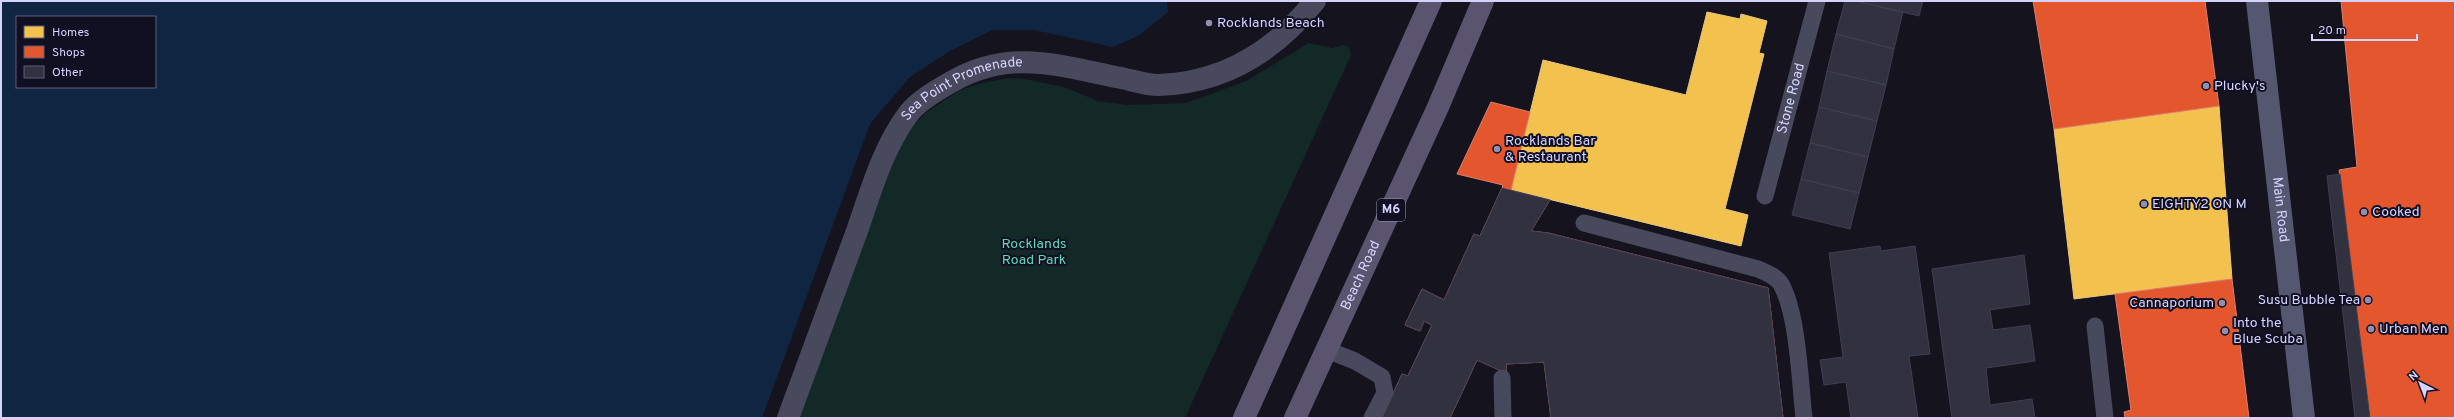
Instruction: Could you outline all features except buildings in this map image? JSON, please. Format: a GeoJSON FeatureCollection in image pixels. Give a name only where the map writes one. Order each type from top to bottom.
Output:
{"type":"FeatureCollection","features":[{"type":"Feature","properties":{"kind":"main road"},"geometry":{"type":"LineString","coordinates":[[1244,418],[1431,1]]}},
{"type":"Feature","properties":{"kind":"main road","name":"Beach Road"},"geometry":{"type":"LineString","coordinates":[[1296,418],[1438,107],[1483,1]]}},
{"type":"Feature","properties":{"kind":"main road","name":"Main Road"},"geometry":{"type":"LineString","coordinates":[[2257,1],[2304,418]]}},
{"type":"Feature","properties":{"kind":"street","name":"Sea Point Promenade"},"geometry":{"type":"LineString","coordinates":[[788,418],[891,141],[910,112],[938,89],[966,74],[999,64],[1037,61],[1157,85],[1203,79],[1239,67],[1273,43],[1314,1]]}},
{"type":"Feature","properties":{"kind":"lane","name":"Stone Road"},"geometry":{"type":"LineString","coordinates":[[1765,196],[1817,1]]}},
{"type":"Feature","properties":{"kind":"lane"},"geometry":{"type":"LineString","coordinates":[[1584,223],[1758,269],[1771,275],[1780,283],[1796,340],[1804,418]]}},
{"type":"Feature","properties":{"kind":"lane"},"geometry":{"type":"LineString","coordinates":[[2095,326],[2105,418]]}},
{"type":"Feature","properties":{"kind":"lane"},"geometry":{"type":"LineString","coordinates":[[1327,350],[1356,361],[1382,378],[1385,393],[1372,418]]}},
{"type":"Feature","properties":{"kind":"lane"},"geometry":{"type":"LineString","coordinates":[[1502,378],[1503,418]]}},
{"type":"Feature","properties":{"kind":"green space","name":"Rocklands Road Park"},"geometry":{"type":"Polygon","coordinates":[[[1309,43],[1332,48],[1344,45],[1349,47],[1351,55],[1185,418],[799,418],[892,159],[911,128],[926,113],[958,91],[978,84],[1008,78],[1025,79],[1064,87],[1098,101],[1127,105],[1186,103],[1246,81],[1309,43]]]}},
{"type":"Feature","properties":{"kind":"water"},"geometry":{"type":"Polygon","coordinates":[[[1,1],[1167,1],[1168,12],[1140,35],[1113,47],[1034,30],[992,30],[950,51],[910,77],[870,124],[762,418],[1,418],[1,1]]]}},
{"type":"Feature","properties":{"kind":"place","name":"Rocklands Beach"},"geometry":{"type":"Point","coordinates":[1209,23]}},
{"type":"Feature","properties":{"kind":"place","name":"Plucky's"},"geometry":{"type":"Point","coordinates":[2206,86]}},
{"type":"Feature","properties":{"kind":"place","name":"Rocklands Bar & Restaurant"},"geometry":{"type":"Point","coordinates":[1497,149]}},
{"type":"Feature","properties":{"kind":"place","name":"EIGHTY2 ON M"},"geometry":{"type":"Point","coordinates":[2144,204]}},
{"type":"Feature","properties":{"kind":"place","name":"Cooked"},"geometry":{"type":"Point","coordinates":[2364,212]}},
{"type":"Feature","properties":{"kind":"place","name":"Susu Bubble Tea"},"geometry":{"type":"Point","coordinates":[2368,300]}},
{"type":"Feature","properties":{"kind":"place","name":"Cannaporium"},"geometry":{"type":"Point","coordinates":[2222,303]}},
{"type":"Feature","properties":{"kind":"place","name":"Urban Men"},"geometry":{"type":"Point","coordinates":[2371,329]}},
{"type":"Feature","properties":{"kind":"place","name":"Into the Blue Scuba"},"geometry":{"type":"Point","coordinates":[2225,331]}}]}
